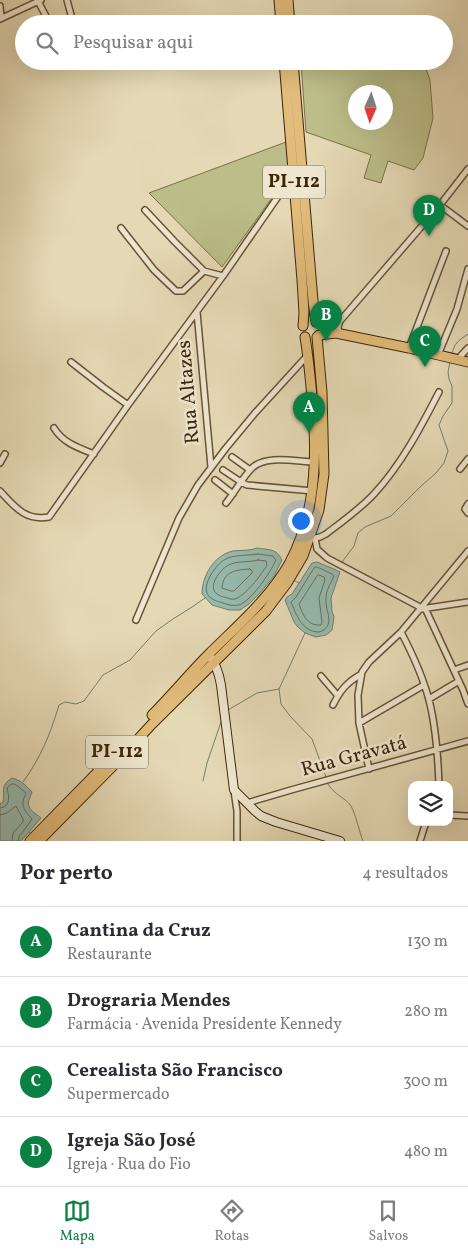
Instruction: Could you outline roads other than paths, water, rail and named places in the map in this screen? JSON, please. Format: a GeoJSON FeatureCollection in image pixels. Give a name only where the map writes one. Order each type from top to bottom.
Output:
{"type":"FeatureCollection","features":[{"type":"Feature","properties":{"kind":"main road"},"geometry":{"type":"LineString","coordinates":[[279,0],[280,15]]}},
{"type":"Feature","properties":{"kind":"main road"},"geometry":{"type":"LineString","coordinates":[[288,0],[289,15]]}},
{"type":"Feature","properties":{"kind":"main road","name":"PI-112"},"geometry":{"type":"LineString","coordinates":[[39,841],[152,724],[266,611],[278,597],[312,539],[319,510],[324,474],[322,392],[318,336],[320,329],[313,301],[300,202],[294,174],[285,70]]}},
{"type":"Feature","properties":{"kind":"main road","name":"PI-112"},"geometry":{"type":"LineString","coordinates":[[30,841],[257,606],[281,576],[300,540],[310,508],[313,490],[315,435],[306,338],[302,332],[304,302],[293,70]]}},
{"type":"Feature","properties":{"kind":"main road"},"geometry":{"type":"LineString","coordinates":[[303,326],[309,321],[338,334],[468,362]]}},
{"type":"Feature","properties":{"kind":"main road"},"geometry":{"type":"LineString","coordinates":[[306,338],[311,339],[318,336],[338,334]]}},
{"type":"Feature","properties":{"kind":"street"},"geometry":{"type":"LineString","coordinates":[[67,0],[71,15]]}},
{"type":"Feature","properties":{"kind":"street"},"geometry":{"type":"LineString","coordinates":[[0,6],[1,18],[32,2],[39,1],[46,15]]}},
{"type":"Feature","properties":{"kind":"street"},"geometry":{"type":"LineString","coordinates":[[338,334],[340,321],[440,205],[468,169]]}},
{"type":"Feature","properties":{"kind":"street"},"geometry":{"type":"LineString","coordinates":[[0,491],[24,514],[33,517],[49,517],[128,405],[223,276],[294,174]]}},
{"type":"Feature","properties":{"kind":"street"},"geometry":{"type":"LineString","coordinates":[[440,205],[468,226]]}},
{"type":"Feature","properties":{"kind":"street"},"geometry":{"type":"LineString","coordinates":[[145,210],[204,271],[223,276]]}},
{"type":"Feature","properties":{"kind":"street"},"geometry":{"type":"LineString","coordinates":[[122,228],[154,270],[176,291],[183,291],[204,271]]}},
{"type":"Feature","properties":{"kind":"street"},"geometry":{"type":"LineString","coordinates":[[409,348],[446,251]]}},
{"type":"Feature","properties":{"kind":"street"},"geometry":{"type":"LineString","coordinates":[[438,356],[456,309],[468,269]]}},
{"type":"Feature","properties":{"kind":"street","name":"Rua Altazes"},"geometry":{"type":"LineString","coordinates":[[197,312],[211,468]]}},
{"type":"Feature","properties":{"kind":"street"},"geometry":{"type":"LineString","coordinates":[[457,360],[468,348]]}},
{"type":"Feature","properties":{"kind":"street"},"geometry":{"type":"LineString","coordinates":[[136,620],[179,518],[198,485],[255,413],[308,355]]}},
{"type":"Feature","properties":{"kind":"street"},"geometry":{"type":"LineString","coordinates":[[71,362],[128,405]]}},
{"type":"Feature","properties":{"kind":"street"},"geometry":{"type":"LineString","coordinates":[[439,392],[417,434],[387,479],[366,502],[326,534],[312,539],[317,549],[327,558],[418,606],[423,608],[468,602]]}},
{"type":"Feature","properties":{"kind":"street"},"geometry":{"type":"LineString","coordinates":[[54,428],[62,438],[94,454]]}},
{"type":"Feature","properties":{"kind":"street"},"geometry":{"type":"LineString","coordinates":[[0,463],[5,454]]}},
{"type":"Feature","properties":{"kind":"street"},"geometry":{"type":"LineString","coordinates":[[232,456],[250,470]]}},
{"type":"Feature","properties":{"kind":"street"},"geometry":{"type":"LineString","coordinates":[[226,503],[250,470],[257,464],[277,459],[315,462]]}},
{"type":"Feature","properties":{"kind":"street"},"geometry":{"type":"LineString","coordinates":[[460,469],[468,459]]}},
{"type":"Feature","properties":{"kind":"street"},"geometry":{"type":"LineString","coordinates":[[223,470],[249,485],[313,490]]}},
{"type":"Feature","properties":{"kind":"street"},"geometry":{"type":"LineString","coordinates":[[215,480],[233,494]]}},
{"type":"Feature","properties":{"kind":"street"},"geometry":{"type":"LineString","coordinates":[[468,504],[465,509],[468,513]]}},
{"type":"Feature","properties":{"kind":"street"},"geometry":{"type":"LineString","coordinates":[[369,769],[359,723],[358,695],[360,675],[366,664],[401,632],[423,608],[468,551]]}},
{"type":"Feature","properties":{"kind":"street"},"geometry":{"type":"LineString","coordinates":[[423,608],[459,682],[466,689],[468,704]]}},
{"type":"Feature","properties":{"kind":"street"},"geometry":{"type":"LineString","coordinates":[[401,632],[429,698],[433,716],[439,781]]}},
{"type":"Feature","properties":{"kind":"street"},"geometry":{"type":"LineString","coordinates":[[209,654],[219,672],[221,685],[237,810],[237,841]]}},
{"type":"Feature","properties":{"kind":"street"},"geometry":{"type":"LineString","coordinates":[[454,670],[468,665]]}},
{"type":"Feature","properties":{"kind":"street"},"geometry":{"type":"LineString","coordinates":[[333,705],[347,684],[360,675]]}},
{"type":"Feature","properties":{"kind":"street"},"geometry":{"type":"LineString","coordinates":[[320,676],[338,696]]}},
{"type":"Feature","properties":{"kind":"street"},"geometry":{"type":"LineString","coordinates":[[429,698],[459,682]]}},
{"type":"Feature","properties":{"kind":"street"},"geometry":{"type":"LineString","coordinates":[[359,723],[424,685]]}},
{"type":"Feature","properties":{"kind":"street","name":"Rua Gravatá"},"geometry":{"type":"LineString","coordinates":[[247,803],[468,741]]}},
{"type":"Feature","properties":{"kind":"street"},"geometry":{"type":"LineString","coordinates":[[234,790],[261,816],[339,841]]}},
{"type":"Feature","properties":{"kind":"street"},"geometry":{"type":"LineString","coordinates":[[453,816],[468,816]]}},
{"type":"Feature","properties":{"kind":"street"},"geometry":{"type":"LineString","coordinates":[[420,841],[425,826]]}},
{"type":"Feature","properties":{"kind":"water"},"geometry":{"type":"Polygon","coordinates":[[[257,548],[272,550],[280,556],[282,560],[274,576],[249,604],[240,610],[229,610],[212,605],[202,594],[204,580],[210,567],[226,553],[257,548]]]}},
{"type":"Feature","properties":{"kind":"water"},"geometry":{"type":"Polygon","coordinates":[[[317,562],[340,572],[331,598],[334,617],[332,630],[326,635],[316,637],[305,633],[298,627],[285,600],[292,594],[312,563],[317,562]]]}},
{"type":"Feature","properties":{"kind":"water"},"geometry":{"type":"Polygon","coordinates":[[[12,778],[23,783],[32,792],[28,803],[29,806],[41,818],[21,841],[0,841],[0,804],[3,802],[4,786],[12,778]]]}},
{"type":"Feature","properties":{"kind":"waterway"},"geometry":{"type":"LineString","coordinates":[[452,354],[457,342],[468,334]]}},
{"type":"Feature","properties":{"kind":"waterway"},"geometry":{"type":"LineString","coordinates":[[342,562],[354,546],[358,533],[365,527],[391,516],[444,463],[448,451],[439,425],[452,403],[452,386],[448,372],[450,362]]}},
{"type":"Feature","properties":{"kind":"waterway"},"geometry":{"type":"LineString","coordinates":[[293,580],[299,583]]}},
{"type":"Feature","properties":{"kind":"waterway"},"geometry":{"type":"LineString","coordinates":[[23,782],[35,764],[44,745],[59,705],[65,702],[76,704],[84,701],[103,675],[130,660],[156,631],[205,598]]}},
{"type":"Feature","properties":{"kind":"waterway"},"geometry":{"type":"LineString","coordinates":[[305,633],[279,689],[281,704],[312,739],[326,777]]}},
{"type":"Feature","properties":{"kind":"waterway"},"geometry":{"type":"LineString","coordinates":[[228,710],[257,693],[279,689]]}},
{"type":"Feature","properties":{"kind":"waterway"},"geometry":{"type":"LineString","coordinates":[[203,781],[222,719]]}},
{"type":"Feature","properties":{"kind":"waterway"},"geometry":{"type":"LineString","coordinates":[[328,784],[333,791],[351,806],[363,841]]}},
{"type":"Feature","properties":{"kind":"waterway"},"geometry":{"type":"LineString","coordinates":[[29,832],[32,835]]}},
{"type":"Feature","properties":{"kind":"place","name":"Igreja São José"},"geometry":{"type":"Point","coordinates":[429,236]}},
{"type":"Feature","properties":{"kind":"place","name":"Drograria Mendes"},"geometry":{"type":"Point","coordinates":[326,341]}},
{"type":"Feature","properties":{"kind":"place","name":"Cerealista São Francisco"},"geometry":{"type":"Point","coordinates":[425,367]}},
{"type":"Feature","properties":{"kind":"place","name":"Cantina da Cruz"},"geometry":{"type":"Point","coordinates":[309,433]}}]}
